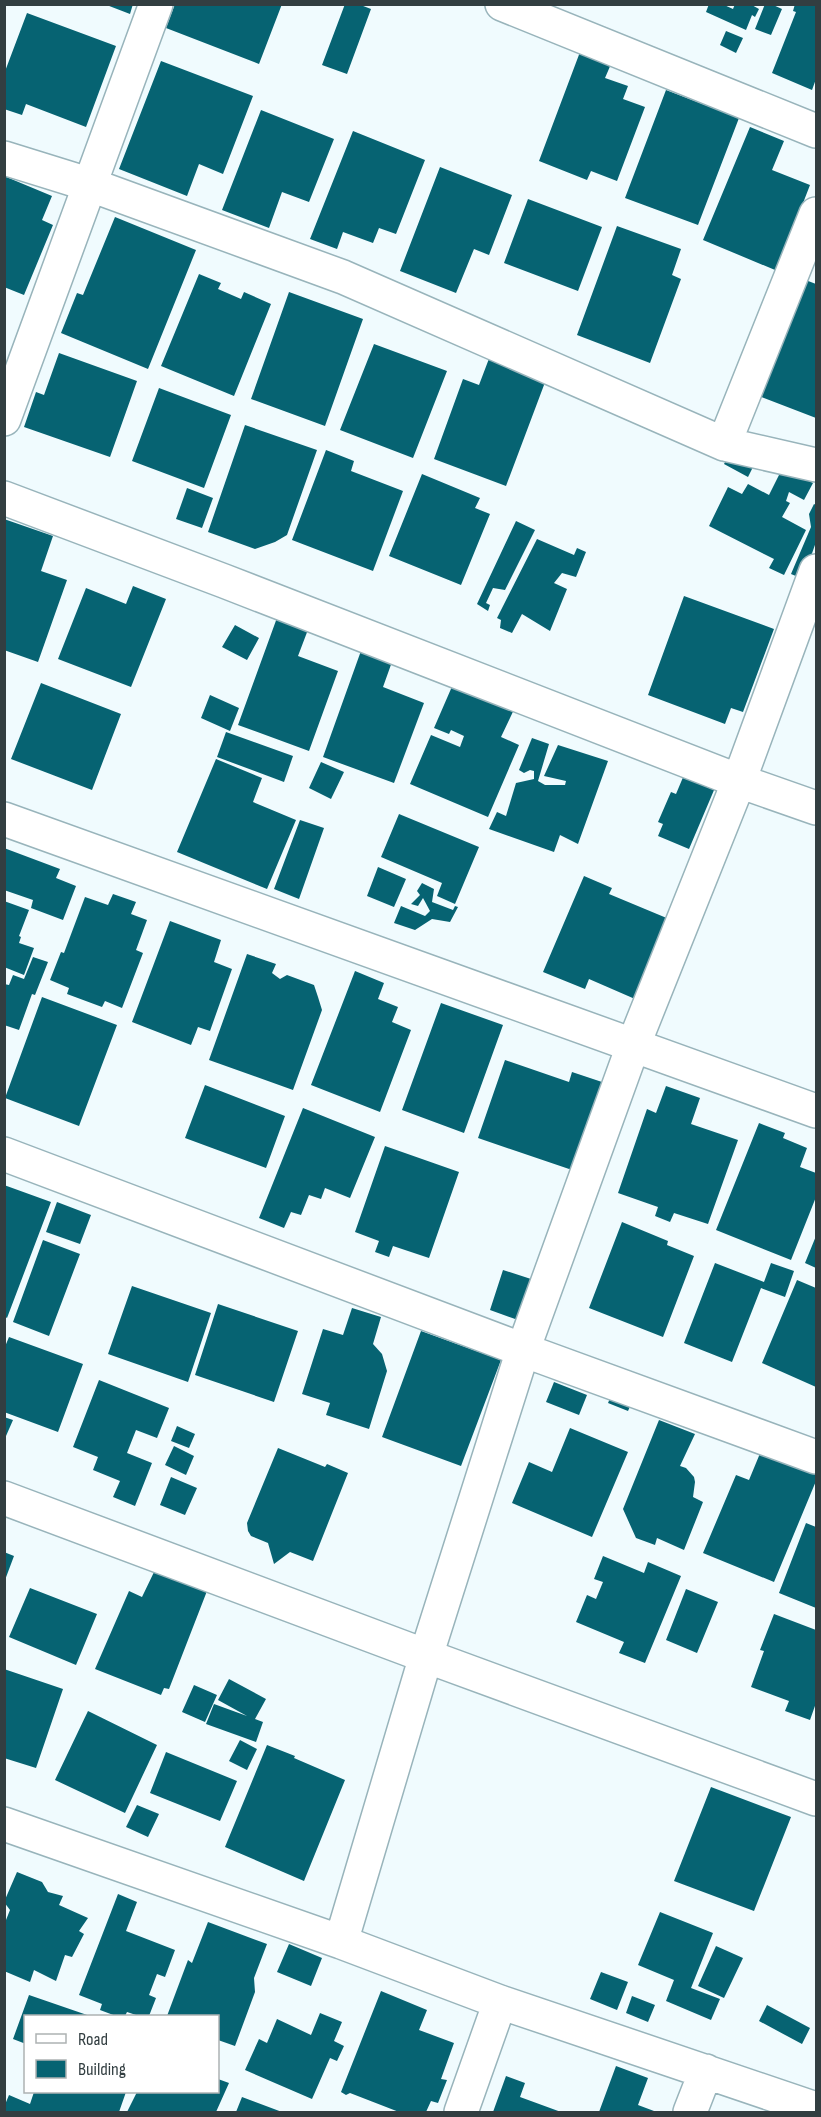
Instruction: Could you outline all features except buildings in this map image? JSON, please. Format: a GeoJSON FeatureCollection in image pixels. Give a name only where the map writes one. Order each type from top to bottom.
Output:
{"type":"FeatureCollection","features":[{"type":"Feature","properties":{"kind":"street"},"geometry":{"type":"LineString","coordinates":[[4,419],[156,4]]}},
{"type":"Feature","properties":{"kind":"street"},"geometry":{"type":"LineString","coordinates":[[502,4],[816,131]]}},
{"type":"Feature","properties":{"kind":"street"},"geometry":{"type":"LineString","coordinates":[[4,158],[91,185],[343,277],[724,444],[816,465]]}},
{"type":"Feature","properties":{"kind":"street"},"geometry":{"type":"LineString","coordinates":[[724,444],[816,214]]}},
{"type":"Feature","properties":{"kind":"street"},"geometry":{"type":"LineString","coordinates":[[4,498],[739,781],[816,808]]}},
{"type":"Feature","properties":{"kind":"street"},"geometry":{"type":"LineString","coordinates":[[341,1942],[426,1656],[523,1350],[633,1046],[739,781],[816,570]]}},
{"type":"Feature","properties":{"kind":"street"},"geometry":{"type":"LineString","coordinates":[[4,819],[816,1111]]}},
{"type":"Feature","properties":{"kind":"street"},"geometry":{"type":"LineString","coordinates":[[4,1154],[523,1350],[816,1457]]}},
{"type":"Feature","properties":{"kind":"street"},"geometry":{"type":"LineString","coordinates":[[4,1498],[426,1656],[816,1798]]}},
{"type":"Feature","properties":{"kind":"street"},"geometry":{"type":"LineString","coordinates":[[4,1824],[341,1942],[500,2002],[816,2109]]}},
{"type":"Feature","properties":{"kind":"street"},"geometry":{"type":"LineString","coordinates":[[461,2112],[500,2002]]}},
{"type":"Feature","properties":{"kind":"street"},"geometry":{"type":"LineString","coordinates":[[690,2112],[706,2071]]}}]}
